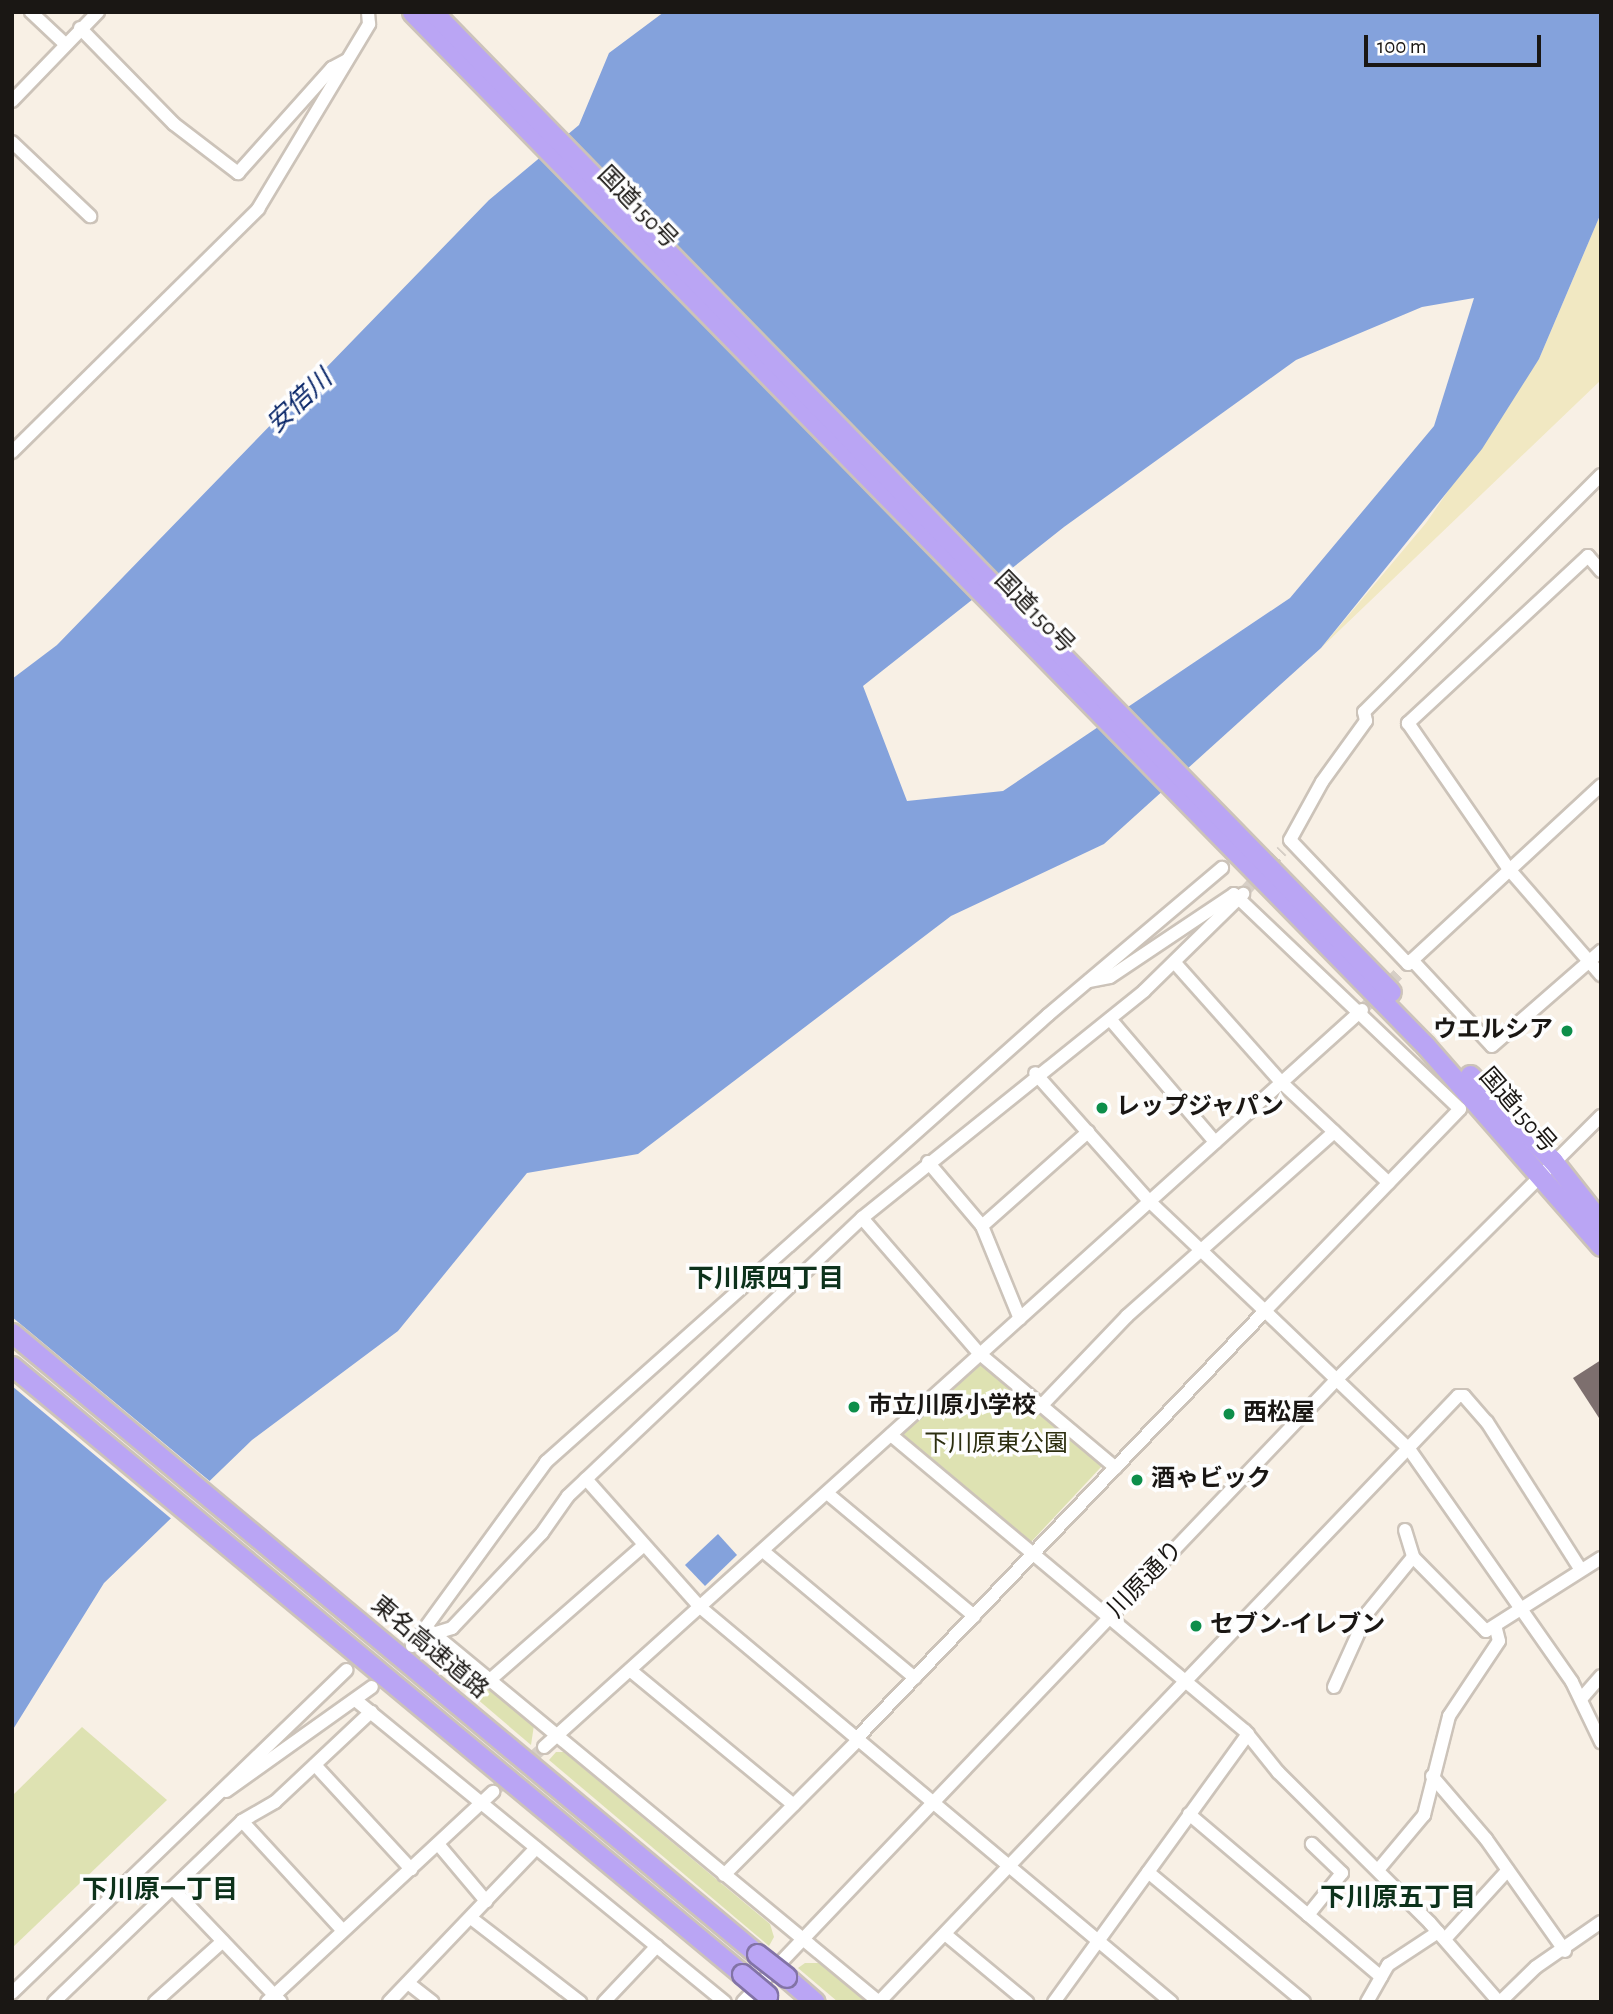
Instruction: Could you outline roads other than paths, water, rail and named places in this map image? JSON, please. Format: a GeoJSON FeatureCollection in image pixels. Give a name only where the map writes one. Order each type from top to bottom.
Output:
{"type":"FeatureCollection","features":[{"type":"Feature","properties":{"kind":"highway","name":"国道150号"},"geometry":{"type":"LineString","coordinates":[[419,15],[1235,841],[1425,1045],[1601,1222]]}},
{"type":"Feature","properties":{"kind":"highway","name":"国道150号"},"geometry":{"type":"LineString","coordinates":[[1546,1167],[1601,1246]]}},
{"type":"Feature","properties":{"kind":"highway","name":"東名高速道路"},"geometry":{"type":"LineString","coordinates":[[12,1332],[815,2002]]}},
{"type":"Feature","properties":{"kind":"highway","name":"東名高速道路"},"geometry":{"type":"LineString","coordinates":[[12,1366],[771,1998]]}},
{"type":"Feature","properties":{"kind":"street"},"geometry":{"type":"LineString","coordinates":[[31,12],[65,44]]}},
{"type":"Feature","properties":{"kind":"street"},"geometry":{"type":"LineString","coordinates":[[12,101],[98,12]]}},
{"type":"Feature","properties":{"kind":"street"},"geometry":{"type":"LineString","coordinates":[[12,452],[258,209],[372,13]]}},
{"type":"Feature","properties":{"kind":"street"},"geometry":{"type":"LineString","coordinates":[[80,28],[174,124],[238,173],[332,68],[347,60]]}},
{"type":"Feature","properties":{"kind":"street"},"geometry":{"type":"LineString","coordinates":[[12,142],[90,216]]}},
{"type":"Feature","properties":{"kind":"street"},"geometry":{"type":"LineString","coordinates":[[1601,475],[1364,712],[1366,721],[1322,782],[1286,846],[1492,1046],[1601,951]]}},
{"type":"Feature","properties":{"kind":"street"},"geometry":{"type":"LineString","coordinates":[[1601,571],[1588,556],[1408,723],[1508,868],[1601,975]]}},
{"type":"Feature","properties":{"kind":"street"},"geometry":{"type":"LineString","coordinates":[[1406,965],[1601,785]]}},
{"type":"Feature","properties":{"kind":"street"},"geometry":{"type":"LineString","coordinates":[[412,1646],[431,1632],[546,1462],[1089,981],[1222,868]]}},
{"type":"Feature","properties":{"kind":"street"},"geometry":{"type":"LineString","coordinates":[[724,1875],[1460,1108],[1362,1010],[1291,953],[1242,895],[1234,894],[1110,977],[1089,981]]}},
{"type":"Feature","properties":{"kind":"street"},"geometry":{"type":"LineString","coordinates":[[431,1632],[452,1628],[483,1597],[586,1479],[862,1218],[1035,1073],[1111,1019],[1175,963],[1242,895]]}},
{"type":"Feature","properties":{"kind":"street"},"geometry":{"type":"LineString","coordinates":[[1175,963],[1282,1083],[1388,1183]]}},
{"type":"Feature","properties":{"kind":"street"},"geometry":{"type":"LineString","coordinates":[[544,1747],[1362,1010]]}},
{"type":"Feature","properties":{"kind":"street"},"geometry":{"type":"LineString","coordinates":[[1111,1019],[1216,1142]]}},
{"type":"Feature","properties":{"kind":"street"},"geometry":{"type":"LineString","coordinates":[[1035,1073],[1149,1201],[1409,1448],[1522,1609],[1581,1699],[1601,1742]]}},
{"type":"Feature","properties":{"kind":"street","name":"川原通り"},"geometry":{"type":"LineString","coordinates":[[743,2002],[1337,1379],[1546,1167],[1601,1116]]}},
{"type":"Feature","properties":{"kind":"street"},"geometry":{"type":"LineString","coordinates":[[982,1226],[1088,1132]]}},
{"type":"Feature","properties":{"kind":"street"},"geometry":{"type":"LineString","coordinates":[[1042,1405],[1201,1250],[1334,1132]]}},
{"type":"Feature","properties":{"kind":"street"},"geometry":{"type":"LineString","coordinates":[[928,1162],[982,1226],[1020,1319]]}},
{"type":"Feature","properties":{"kind":"street"},"geometry":{"type":"LineString","coordinates":[[862,1218],[980,1354],[1116,1468]]}},
{"type":"Feature","properties":{"kind":"street"},"geometry":{"type":"LineString","coordinates":[[431,1632],[879,2002],[1409,1448],[1464,1396],[1487,1422],[1581,1570]]}},
{"type":"Feature","properties":{"kind":"street"},"geometry":{"type":"LineString","coordinates":[[891,1435],[1248,1734],[1278,1772],[1442,1935],[1500,2002],[1536,1967],[1565,1951],[1601,1922]]}},
{"type":"Feature","properties":{"kind":"street"},"geometry":{"type":"LineString","coordinates":[[586,1479],[700,1607],[1171,2002]]}},
{"type":"Feature","properties":{"kind":"street"},"geometry":{"type":"LineString","coordinates":[[827,1493],[974,1616]]}},
{"type":"Feature","properties":{"kind":"street"},"geometry":{"type":"LineString","coordinates":[[1405,1530],[1413,1557],[1478,1627],[1496,1629],[1601,1558]]}},
{"type":"Feature","properties":{"kind":"street"},"geometry":{"type":"LineString","coordinates":[[491,1679],[644,1545]]}},
{"type":"Feature","properties":{"kind":"street"},"geometry":{"type":"LineString","coordinates":[[763,1550],[915,1678]]}},
{"type":"Feature","properties":{"kind":"street"},"geometry":{"type":"LineString","coordinates":[[1334,1687],[1376,1599],[1413,1557]]}},
{"type":"Feature","properties":{"kind":"street"},"geometry":{"type":"LineString","coordinates":[[1378,1870],[1419,1826],[1429,1803],[1432,1776],[1449,1716],[1499,1640],[1496,1629]]}},
{"type":"Feature","properties":{"kind":"street"},"geometry":{"type":"LineString","coordinates":[[12,1993],[346,1670]]}},
{"type":"Feature","properties":{"kind":"street"},"geometry":{"type":"LineString","coordinates":[[630,1670],[794,1805]]}},
{"type":"Feature","properties":{"kind":"street"},"geometry":{"type":"LineString","coordinates":[[1581,1699],[1601,1676]]}},
{"type":"Feature","properties":{"kind":"street"},"geometry":{"type":"LineString","coordinates":[[213,1798],[358,1702],[372,1687]]}},
{"type":"Feature","properties":{"kind":"street"},"geometry":{"type":"LineString","coordinates":[[358,1702],[725,2002]]}},
{"type":"Feature","properties":{"kind":"street"},"geometry":{"type":"LineString","coordinates":[[54,2002],[242,1821],[275,1802],[370,1712]]}},
{"type":"Feature","properties":{"kind":"street"},"geometry":{"type":"LineString","coordinates":[[1054,2002],[1248,1734]]}},
{"type":"Feature","properties":{"kind":"street"},"geometry":{"type":"LineString","coordinates":[[315,1765],[411,1869]]}},
{"type":"Feature","properties":{"kind":"street"},"geometry":{"type":"LineString","coordinates":[[1432,1776],[1508,1870],[1565,1951]]}},
{"type":"Feature","properties":{"kind":"street"},"geometry":{"type":"LineString","coordinates":[[173,1889],[274,2000],[343,1931],[493,1792]]}},
{"type":"Feature","properties":{"kind":"street"},"geometry":{"type":"LineString","coordinates":[[1189,1814],[1381,1977]]}},
{"type":"Feature","properties":{"kind":"street"},"geometry":{"type":"LineString","coordinates":[[242,1821],[343,1931]]}},
{"type":"Feature","properties":{"kind":"street"},"geometry":{"type":"LineString","coordinates":[[438,1844],[486,1901]]}},
{"type":"Feature","properties":{"kind":"street"},"geometry":{"type":"LineString","coordinates":[[1308,1915],[1342,1873],[1312,1844]]}},
{"type":"Feature","properties":{"kind":"street"},"geometry":{"type":"LineString","coordinates":[[389,2002],[536,1847]]}},
{"type":"Feature","properties":{"kind":"street"},"geometry":{"type":"LineString","coordinates":[[1367,2002],[1388,1965],[1442,1935],[1508,1870]]}},
{"type":"Feature","properties":{"kind":"street"},"geometry":{"type":"LineString","coordinates":[[1148,1872],[1304,2002]]}},
{"type":"Feature","properties":{"kind":"street"},"geometry":{"type":"LineString","coordinates":[[471,1918],[580,2002]]}},
{"type":"Feature","properties":{"kind":"street"},"geometry":{"type":"LineString","coordinates":[[945,1934],[1027,2002]]}},
{"type":"Feature","properties":{"kind":"street"},"geometry":{"type":"LineString","coordinates":[[156,2002],[223,1941]]}},
{"type":"Feature","properties":{"kind":"street"},"geometry":{"type":"LineString","coordinates":[[604,2002],[657,1946]]}},
{"type":"Feature","properties":{"kind":"street"},"geometry":{"type":"LineString","coordinates":[[408,1983],[432,2002]]}},
{"type":"Feature","properties":{"kind":"water","name":"安倍川"},"geometry":{"type":"Polygon","coordinates":[[[664,12],[1601,12],[1601,213],[1539,359],[1482,449],[1321,648],[1104,844],[951,916],[638,1154],[527,1173],[398,1331],[252,1440],[104,1583],[12,1731],[12,679],[57,645],[489,200],[579,125],[609,53],[664,12]],[[1474,298],[1422,307],[1296,360],[1064,527],[863,686],[907,801],[1003,791],[1290,598],[1434,426],[1474,298]]]}},
{"type":"Feature","properties":{"kind":"water"},"geometry":{"type":"Polygon","coordinates":[[[718,1534],[737,1555],[705,1586],[685,1565],[718,1534]]]}},
{"type":"Feature","properties":{"kind":"tunnel"},"geometry":{"type":"LineString","coordinates":[[1244,892],[1282,851]]}},
{"type":"Feature","properties":{"kind":"tunnel"},"geometry":{"type":"LineString","coordinates":[[1364,1008],[1400,972]]}},
{"type":"Feature","properties":{"kind":"tunnel"},"geometry":{"type":"LineString","coordinates":[[493,1792],[544,1747]]}},
{"type":"Feature","properties":{"kind":"place","name":"ウエルシア"},"geometry":{"type":"Point","coordinates":[1567,1031]}},
{"type":"Feature","properties":{"kind":"place","name":"レップジャパン"},"geometry":{"type":"Point","coordinates":[1102,1108]}},
{"type":"Feature","properties":{"kind":"place","name":"市立川原小学校"},"geometry":{"type":"Point","coordinates":[854,1407]}},
{"type":"Feature","properties":{"kind":"place","name":"西松屋"},"geometry":{"type":"Point","coordinates":[1229,1414]}},
{"type":"Feature","properties":{"kind":"place","name":"酒ゃビック"},"geometry":{"type":"Point","coordinates":[1137,1480]}},
{"type":"Feature","properties":{"kind":"place","name":"セブン-イレブン"},"geometry":{"type":"Point","coordinates":[1196,1626]}},
{"type":"Feature","properties":{"kind":"district","name":"下川原四丁目"},"geometry":{"type":"Point","coordinates":[766,1280]}},
{"type":"Feature","properties":{"kind":"district","name":"下川原一丁目"},"geometry":{"type":"Point","coordinates":[160,1891]}},
{"type":"Feature","properties":{"kind":"district","name":"下川原五丁目"},"geometry":{"type":"Point","coordinates":[1398,1899]}},
{"type":"Feature","properties":{"kind":"park label","name":"下川原東公園"},"geometry":{"type":"Point","coordinates":[996,1445]}}]}
